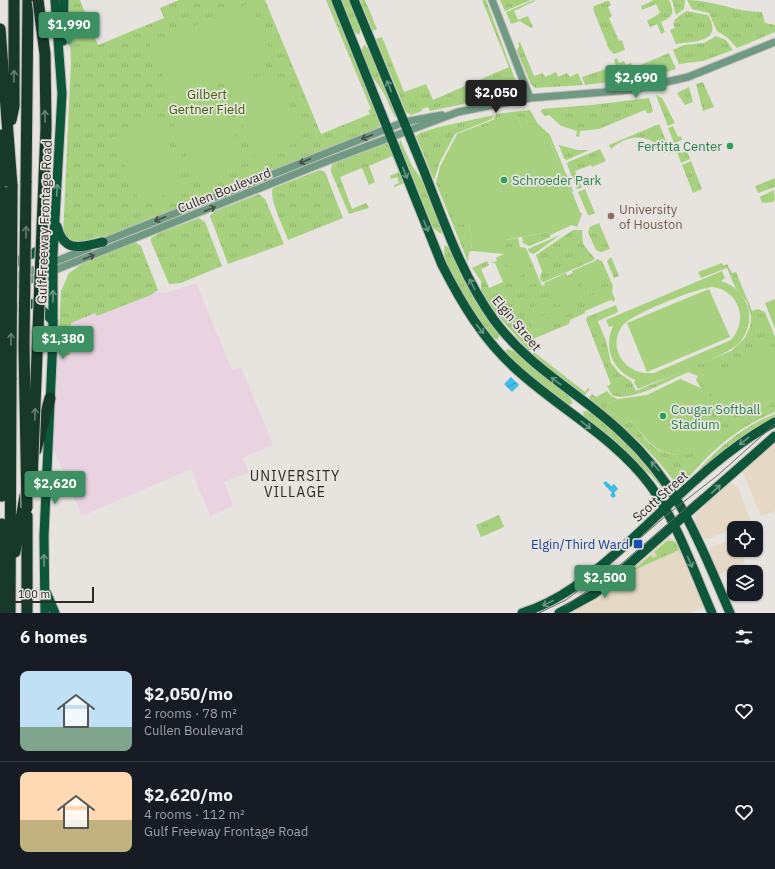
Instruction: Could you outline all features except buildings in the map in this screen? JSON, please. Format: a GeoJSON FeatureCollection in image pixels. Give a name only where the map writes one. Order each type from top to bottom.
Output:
{"type":"FeatureCollection","features":[{"type":"Feature","properties":{"kind":"highway"},"geometry":{"type":"LineString","coordinates":[[8,128],[14,106],[14,0]]}},
{"type":"Feature","properties":{"kind":"highway"},"geometry":{"type":"LineString","coordinates":[[27,613],[24,346],[28,0]]}},
{"type":"Feature","properties":{"kind":"highway"},"geometry":{"type":"LineString","coordinates":[[27,508],[32,481],[46,128],[45,54],[38,0]]}},
{"type":"Feature","properties":{"kind":"highway"},"geometry":{"type":"LineString","coordinates":[[0,29],[8,128],[7,379],[10,613]]}},
{"type":"Feature","properties":{"kind":"highway"},"geometry":{"type":"LineString","coordinates":[[0,109],[7,189]]}},
{"type":"Feature","properties":{"kind":"highway"},"geometry":{"type":"LineString","coordinates":[[2,613],[7,379]]}},
{"type":"Feature","properties":{"kind":"highway"},"geometry":{"type":"LineString","coordinates":[[10,578],[24,504],[50,398]]}},
{"type":"Feature","properties":{"kind":"main road","name":"Gulf Freeway Frontage Road"},"geometry":{"type":"LineString","coordinates":[[45,613],[44,536],[50,441],[54,235],[62,94],[55,0]]}},
{"type":"Feature","properties":{"kind":"main road"},"geometry":{"type":"LineString","coordinates":[[62,94],[64,0]]}},
{"type":"Feature","properties":{"kind":"main road"},"geometry":{"type":"LineString","coordinates":[[336,0],[432,241],[442,265],[460,300],[474,322],[497,350],[517,370],[617,450],[650,485],[674,526],[712,613]]}},
{"type":"Feature","properties":{"kind":"main road","name":"Elgin Street"},"geometry":{"type":"LineString","coordinates":[[354,0],[449,234],[481,301],[509,339],[541,370],[620,430],[648,458],[663,476],[687,515],[730,613]]}},
{"type":"Feature","properties":{"kind":"main road"},"geometry":{"type":"LineString","coordinates":[[355,45],[370,39]]}},
{"type":"Feature","properties":{"kind":"main road"},"geometry":{"type":"LineString","coordinates":[[56,220],[61,238],[70,245],[78,247],[103,242]]}},
{"type":"Feature","properties":{"kind":"main road"},"geometry":{"type":"LineString","coordinates":[[432,241],[449,234]]}},
{"type":"Feature","properties":{"kind":"main road"},"geometry":{"type":"LineString","coordinates":[[0,270],[43,249],[54,235]]}},
{"type":"Feature","properties":{"kind":"main road"},"geometry":{"type":"LineString","coordinates":[[0,313],[35,303],[53,321]]}},
{"type":"Feature","properties":{"kind":"main road","name":"Scott Street"},"geometry":{"type":"LineString","coordinates":[[522,613],[564,595],[614,554],[746,439],[775,422]]}},
{"type":"Feature","properties":{"kind":"main road"},"geometry":{"type":"LineString","coordinates":[[559,613],[594,594],[687,515],[775,436]]}},
{"type":"Feature","properties":{"kind":"main road"},"geometry":{"type":"LineString","coordinates":[[44,588],[55,613]]}},
{"type":"Feature","properties":{"kind":"street"},"geometry":{"type":"LineString","coordinates":[[492,0],[530,98]]}},
{"type":"Feature","properties":{"kind":"street","name":"Cullen Boulevard"},"geometry":{"type":"LineString","coordinates":[[0,283],[53,267],[389,133],[405,126],[413,119],[530,98],[631,90],[671,82],[775,42]]}},
{"type":"Feature","properties":{"kind":"street","name":"Cullen Boulevard"},"geometry":{"type":"LineString","coordinates":[[0,292],[103,242],[389,133]]}},
{"type":"Feature","properties":{"kind":"shaded area"},"geometry":{"type":"Polygon","coordinates":[[[196,283],[232,370],[241,367],[273,445],[242,458],[249,472],[224,482],[233,506],[210,516],[191,469],[82,516],[53,448],[58,353],[63,357],[69,351],[71,323],[96,313],[97,316],[156,292],[166,293],[196,283]]]}},
{"type":"Feature","properties":{"kind":"shaded area"},"geometry":{"type":"Polygon","coordinates":[[[775,440],[775,511],[761,516],[742,471],[743,468],[775,440]]]}},
{"type":"Feature","properties":{"kind":"shaded area"},"geometry":{"type":"Polygon","coordinates":[[[730,483],[737,486],[750,519],[749,521],[727,521],[727,531],[708,539],[704,538],[695,522],[695,515],[726,484],[730,483]]]}},
{"type":"Feature","properties":{"kind":"shaded area"},"geometry":{"type":"Polygon","coordinates":[[[670,538],[677,540],[706,606],[690,613],[571,613],[605,592],[664,540],[670,538]]]}},
{"type":"Feature","properties":{"kind":"shaded area"},"geometry":{"type":"Polygon","coordinates":[[[727,541],[727,557],[743,557],[745,563],[740,565],[727,565],[727,571],[717,575],[709,551],[712,547],[727,541]]]}},
{"type":"Feature","properties":{"kind":"green space","name":"Gilbert Gertner Field"},"geometry":{"type":"Polygon","coordinates":[[[67,0],[80,0],[98,45],[164,18],[160,8],[179,0],[265,0],[321,134],[370,114],[368,111],[371,109],[326,0],[332,0],[381,125],[375,130],[110,236],[98,237],[74,246],[63,236],[71,61],[67,0]]]}},
{"type":"Feature","properties":{"kind":"green space"},"geometry":{"type":"Polygon","coordinates":[[[339,0],[349,0],[361,27],[359,35],[352,30],[339,0]]]}},
{"type":"Feature","properties":{"kind":"green space"},"geometry":{"type":"Polygon","coordinates":[[[360,0],[365,0],[377,29],[373,31],[360,0]]]}},
{"type":"Feature","properties":{"kind":"green space"},"geometry":{"type":"Polygon","coordinates":[[[482,0],[486,0],[519,90],[515,93],[430,111],[428,107],[411,115],[406,112],[376,39],[382,37],[404,92],[426,84],[433,100],[509,67],[482,0]]]}},
{"type":"Feature","properties":{"kind":"green space"},"geometry":{"type":"Polygon","coordinates":[[[500,0],[531,0],[505,11],[500,0]]]}},
{"type":"Feature","properties":{"kind":"green space"},"geometry":{"type":"Polygon","coordinates":[[[534,0],[535,1],[514,11],[518,20],[528,16],[533,27],[531,28],[520,21],[511,24],[506,12],[534,0]]]}},
{"type":"Feature","properties":{"kind":"green space"},"geometry":{"type":"Polygon","coordinates":[[[654,0],[669,0],[672,8],[672,14],[661,22],[665,32],[661,34],[657,24],[650,27],[647,21],[660,13],[656,4],[642,10],[641,6],[654,0]]]}},
{"type":"Feature","properties":{"kind":"green space"},"geometry":{"type":"Polygon","coordinates":[[[672,0],[685,0],[684,9],[676,15],[672,0]]]}},
{"type":"Feature","properties":{"kind":"green space"},"geometry":{"type":"Polygon","coordinates":[[[687,0],[762,12],[765,23],[775,25],[775,32],[737,48],[728,38],[717,31],[709,13],[692,9],[687,0]]]}},
{"type":"Feature","properties":{"kind":"green space"},"geometry":{"type":"Polygon","coordinates":[[[609,1],[611,5],[608,7],[612,16],[609,18],[619,41],[622,40],[625,50],[614,54],[609,49],[593,9],[594,6],[609,1]]]}},
{"type":"Feature","properties":{"kind":"green space"},"geometry":{"type":"Polygon","coordinates":[[[250,3],[273,61],[174,101],[150,45],[250,3]]]}},
{"type":"Feature","properties":{"kind":"green space"},"geometry":{"type":"Polygon","coordinates":[[[686,11],[708,15],[712,24],[712,31],[709,36],[704,39],[676,44],[670,30],[675,28],[673,23],[675,22],[674,20],[686,11]]]}},
{"type":"Feature","properties":{"kind":"green space"},"geometry":{"type":"Polygon","coordinates":[[[716,36],[726,40],[733,50],[703,61],[679,64],[673,50],[684,45],[704,43],[716,36]]]}},
{"type":"Feature","properties":{"kind":"green space"},"geometry":{"type":"Polygon","coordinates":[[[520,42],[534,76],[543,73],[545,77],[556,72],[558,77],[567,73],[570,77],[578,73],[583,85],[535,88],[531,84],[517,51],[519,46],[518,43],[520,42]]]}},
{"type":"Feature","properties":{"kind":"green space"},"geometry":{"type":"Polygon","coordinates":[[[364,45],[370,50],[398,116],[395,117],[383,92],[364,63],[362,51],[364,45]]]}},
{"type":"Feature","properties":{"kind":"green space"},"geometry":{"type":"Polygon","coordinates":[[[669,53],[676,69],[657,75],[620,80],[614,60],[617,58],[619,63],[624,61],[626,65],[631,63],[633,68],[669,53]]]}},
{"type":"Feature","properties":{"kind":"green space"},"geometry":{"type":"Polygon","coordinates":[[[275,69],[304,140],[256,159],[228,89],[275,69]]]}},
{"type":"Feature","properties":{"kind":"green space"},"geometry":{"type":"Polygon","coordinates":[[[606,69],[610,79],[609,82],[585,85],[582,77],[606,69]]]}},
{"type":"Feature","properties":{"kind":"green space"},"geometry":{"type":"Polygon","coordinates":[[[703,82],[714,107],[703,111],[696,84],[703,82]]]}},
{"type":"Feature","properties":{"kind":"green space"},"geometry":{"type":"Polygon","coordinates":[[[689,87],[693,102],[685,105],[677,93],[689,87]]]}},
{"type":"Feature","properties":{"kind":"green space"},"geometry":{"type":"Polygon","coordinates":[[[218,94],[245,163],[197,183],[170,114],[218,94]]]}},
{"type":"Feature","properties":{"kind":"green space"},"geometry":{"type":"Polygon","coordinates":[[[656,95],[662,98],[675,123],[668,126],[656,95]]]}},
{"type":"Feature","properties":{"kind":"green space"},"geometry":{"type":"Polygon","coordinates":[[[649,98],[653,111],[651,113],[647,113],[645,110],[599,129],[580,131],[579,137],[576,136],[577,131],[561,126],[549,115],[545,116],[541,112],[542,109],[649,98]]]}},
{"type":"Feature","properties":{"kind":"green space"},"geometry":{"type":"Polygon","coordinates":[[[530,110],[538,124],[550,135],[573,191],[572,193],[570,191],[548,136],[522,128],[518,117],[469,224],[472,251],[469,252],[468,262],[436,183],[440,167],[457,134],[493,120],[496,114],[530,110]]]}},
{"type":"Feature","properties":{"kind":"green space"},"geometry":{"type":"Polygon","coordinates":[[[494,115],[492,119],[455,134],[440,162],[434,180],[416,136],[420,133],[439,127],[494,115]]]}},
{"type":"Feature","properties":{"kind":"green space","name":"Schroeder Park"},"geometry":{"type":"Polygon","coordinates":[[[518,117],[522,128],[535,123],[548,136],[570,191],[573,194],[582,214],[577,227],[572,225],[550,235],[549,232],[504,240],[504,254],[472,251],[469,224],[456,225],[440,169],[458,134],[518,117]]]}},
{"type":"Feature","properties":{"kind":"green space"},"geometry":{"type":"Polygon","coordinates":[[[159,119],[186,186],[141,205],[113,138],[159,119]]]}},
{"type":"Feature","properties":{"kind":"green space"},"geometry":{"type":"Polygon","coordinates":[[[659,124],[670,150],[664,153],[659,146],[646,139],[631,138],[624,140],[611,149],[609,145],[659,124]]]}},
{"type":"Feature","properties":{"kind":"green space"},"geometry":{"type":"Polygon","coordinates":[[[673,126],[678,137],[681,136],[682,140],[674,143],[668,128],[673,126]]]}},
{"type":"Feature","properties":{"kind":"green space"},"geometry":{"type":"Polygon","coordinates":[[[400,139],[412,166],[428,188],[443,227],[441,234],[433,228],[399,145],[400,139]]]}},
{"type":"Feature","properties":{"kind":"green space"},"geometry":{"type":"Polygon","coordinates":[[[386,143],[391,146],[407,182],[394,187],[394,185],[399,183],[397,177],[391,179],[390,176],[399,172],[392,156],[369,166],[375,182],[369,185],[362,168],[340,177],[352,209],[366,203],[369,208],[349,214],[331,172],[332,166],[344,157],[386,143]]]}},
{"type":"Feature","properties":{"kind":"green space"},"geometry":{"type":"Polygon","coordinates":[[[677,143],[681,153],[687,151],[690,159],[681,163],[674,144],[677,143]]]}},
{"type":"Feature","properties":{"kind":"green space"},"geometry":{"type":"Polygon","coordinates":[[[559,145],[578,150],[589,150],[567,160],[564,159],[559,145]]]}},
{"type":"Feature","properties":{"kind":"green space"},"geometry":{"type":"Polygon","coordinates":[[[600,149],[606,161],[592,167],[591,165],[575,171],[582,188],[577,189],[567,164],[568,162],[600,149]]]}},
{"type":"Feature","properties":{"kind":"green space"},"geometry":{"type":"Polygon","coordinates":[[[691,161],[702,189],[693,193],[682,165],[691,161]]]}},
{"type":"Feature","properties":{"kind":"green space"},"geometry":{"type":"Polygon","coordinates":[[[320,170],[325,172],[343,218],[288,240],[274,205],[272,192],[273,188],[320,170]]]}},
{"type":"Feature","properties":{"kind":"green space"},"geometry":{"type":"Polygon","coordinates":[[[775,178],[775,187],[758,193],[755,186],[775,178]]]}},
{"type":"Feature","properties":{"kind":"green space"},"geometry":{"type":"Polygon","coordinates":[[[585,189],[595,213],[590,215],[588,215],[578,192],[585,189]]]}},
{"type":"Feature","properties":{"kind":"green space"},"geometry":{"type":"Polygon","coordinates":[[[774,190],[775,199],[773,202],[762,203],[760,197],[774,190]]]}},
{"type":"Feature","properties":{"kind":"green space"},"geometry":{"type":"Polygon","coordinates":[[[259,194],[265,199],[284,244],[228,264],[210,216],[215,211],[259,194]]]}},
{"type":"Feature","properties":{"kind":"green space"},"geometry":{"type":"Polygon","coordinates":[[[199,218],[205,222],[222,266],[181,283],[169,284],[151,242],[151,238],[159,233],[199,218]]]}},
{"type":"Feature","properties":{"kind":"green space"},"geometry":{"type":"Polygon","coordinates":[[[599,223],[610,249],[601,252],[596,250],[588,232],[590,227],[599,223]]]}},
{"type":"Feature","properties":{"kind":"green space"},"geometry":{"type":"Polygon","coordinates":[[[573,230],[582,230],[583,244],[595,259],[544,282],[541,281],[540,277],[542,271],[536,255],[573,230]]]}},
{"type":"Feature","properties":{"kind":"green space"},"geometry":{"type":"Polygon","coordinates":[[[549,232],[551,237],[529,246],[523,243],[522,237],[549,232]]]}},
{"type":"Feature","properties":{"kind":"green space"},"geometry":{"type":"Polygon","coordinates":[[[560,235],[534,254],[529,252],[528,249],[560,235]]]}},
{"type":"Feature","properties":{"kind":"green space"},"geometry":{"type":"Polygon","coordinates":[[[518,238],[520,247],[526,248],[542,286],[545,285],[544,283],[566,273],[567,276],[573,273],[572,271],[597,259],[602,261],[613,286],[612,292],[615,299],[614,302],[611,300],[585,311],[585,313],[570,320],[569,324],[535,338],[530,343],[534,347],[529,351],[495,312],[481,290],[481,281],[472,268],[487,261],[489,265],[481,269],[489,288],[503,282],[495,263],[490,263],[497,261],[496,258],[504,254],[504,240],[518,238]]]}},
{"type":"Feature","properties":{"kind":"green space"},"geometry":{"type":"Polygon","coordinates":[[[135,242],[141,246],[158,290],[151,295],[97,316],[95,313],[71,323],[69,351],[71,354],[63,357],[58,353],[61,291],[69,273],[82,264],[135,242]]]}},
{"type":"Feature","properties":{"kind":"green space"},"geometry":{"type":"Polygon","coordinates":[[[445,245],[452,250],[497,329],[499,335],[498,340],[489,336],[466,301],[447,263],[444,253],[445,245]]]}},
{"type":"Feature","properties":{"kind":"green space"},"geometry":{"type":"Polygon","coordinates":[[[522,252],[526,260],[508,268],[504,260],[522,252]]]}},
{"type":"Feature","properties":{"kind":"green space"},"geometry":{"type":"Polygon","coordinates":[[[611,257],[619,276],[614,278],[607,261],[611,257]]]}},
{"type":"Feature","properties":{"kind":"green space"},"geometry":{"type":"Polygon","coordinates":[[[527,263],[531,271],[513,279],[509,271],[527,263]]]}},
{"type":"Feature","properties":{"kind":"green space"},"geometry":{"type":"Polygon","coordinates":[[[722,263],[723,266],[727,264],[732,273],[736,272],[752,311],[758,309],[765,312],[775,337],[775,412],[748,425],[736,433],[702,462],[683,485],[676,484],[657,460],[636,438],[588,399],[592,394],[596,397],[607,391],[611,396],[618,399],[608,404],[607,409],[613,415],[622,421],[634,421],[637,428],[650,444],[662,451],[676,455],[701,388],[696,380],[698,376],[688,372],[650,390],[629,396],[620,397],[612,395],[607,386],[611,384],[586,320],[587,317],[616,305],[618,312],[598,321],[606,341],[611,363],[620,374],[631,381],[636,391],[731,351],[744,339],[750,327],[751,317],[747,302],[735,287],[727,268],[701,278],[698,272],[722,263]]]}},
{"type":"Feature","properties":{"kind":"green space"},"geometry":{"type":"Polygon","coordinates":[[[594,268],[598,276],[580,283],[576,275],[594,268]]]}},
{"type":"Feature","properties":{"kind":"green space"},"geometry":{"type":"Polygon","coordinates":[[[722,271],[725,278],[721,281],[730,285],[741,294],[748,308],[749,317],[745,335],[733,348],[692,368],[638,389],[634,382],[636,380],[621,371],[612,358],[609,343],[613,326],[609,327],[606,320],[722,271]],[[713,287],[694,291],[652,308],[629,320],[623,325],[618,334],[616,343],[622,359],[628,366],[635,370],[644,373],[654,373],[731,340],[739,324],[740,315],[735,300],[722,290],[713,287]]]}},
{"type":"Feature","properties":{"kind":"green space"},"geometry":{"type":"Polygon","coordinates":[[[532,274],[535,283],[517,290],[514,282],[532,274]]]}},
{"type":"Feature","properties":{"kind":"green space"},"geometry":{"type":"Polygon","coordinates":[[[566,279],[570,288],[552,295],[548,287],[566,279]]]}},
{"type":"Feature","properties":{"kind":"green space"},"geometry":{"type":"Polygon","coordinates":[[[599,279],[602,287],[584,295],[581,286],[599,279]]]}},
{"type":"Feature","properties":{"kind":"green space"},"geometry":{"type":"Polygon","coordinates":[[[709,289],[730,337],[647,372],[627,323],[709,289]]]}},
{"type":"Feature","properties":{"kind":"green space"},"geometry":{"type":"Polygon","coordinates":[[[571,290],[574,299],[556,306],[553,298],[571,290]]]}},
{"type":"Feature","properties":{"kind":"green space"},"geometry":{"type":"Polygon","coordinates":[[[604,290],[607,298],[589,306],[586,298],[604,290]]]}},
{"type":"Feature","properties":{"kind":"green space"},"geometry":{"type":"Polygon","coordinates":[[[539,291],[542,299],[524,307],[521,298],[539,291]]]}},
{"type":"Feature","properties":{"kind":"green space"},"geometry":{"type":"Polygon","coordinates":[[[775,299],[775,329],[765,303],[775,299]]]}},
{"type":"Feature","properties":{"kind":"green space"},"geometry":{"type":"Polygon","coordinates":[[[543,302],[547,310],[529,318],[525,310],[543,302]]]}},
{"type":"Feature","properties":{"kind":"green space"},"geometry":{"type":"Polygon","coordinates":[[[576,302],[579,310],[561,317],[558,309],[576,302]]]}},
{"type":"Feature","properties":{"kind":"green space"},"geometry":{"type":"Polygon","coordinates":[[[548,313],[551,321],[533,329],[530,321],[548,313]]]}},
{"type":"Feature","properties":{"kind":"green space"},"geometry":{"type":"Polygon","coordinates":[[[537,348],[538,349],[535,353],[585,392],[588,388],[590,389],[584,396],[532,355],[537,348]]]}},
{"type":"Feature","properties":{"kind":"green space"},"geometry":{"type":"Polygon","coordinates":[[[508,349],[520,354],[569,396],[573,403],[569,405],[563,404],[508,358],[506,350],[508,349]]]}},
{"type":"Feature","properties":{"kind":"green space"},"geometry":{"type":"Polygon","coordinates":[[[764,351],[767,356],[775,360],[775,397],[772,395],[721,417],[704,376],[764,351]]]}},
{"type":"Feature","properties":{"kind":"green space","name":"Cougar Softball Stadium"},"geometry":{"type":"Polygon","coordinates":[[[680,379],[701,388],[719,437],[716,443],[701,451],[680,455],[670,454],[661,450],[645,438],[634,421],[626,422],[619,420],[607,409],[608,404],[618,399],[647,395],[680,379]]]}},
{"type":"Feature","properties":{"kind":"green space"},"geometry":{"type":"Polygon","coordinates":[[[583,411],[592,413],[616,432],[642,459],[670,493],[668,495],[651,475],[635,463],[584,418],[583,411]]]}},
{"type":"Feature","properties":{"kind":"green space"},"geometry":{"type":"Polygon","coordinates":[[[775,414],[775,419],[689,481],[728,442],[750,426],[775,414]]]}},
{"type":"Feature","properties":{"kind":"green space"},"geometry":{"type":"Polygon","coordinates":[[[499,515],[504,527],[481,537],[476,525],[499,515]]]}},
{"type":"Feature","properties":{"kind":"green space"},"geometry":{"type":"Polygon","coordinates":[[[667,541],[675,542],[679,550],[632,571],[651,555],[654,558],[657,555],[654,552],[667,541]]]}},
{"type":"Feature","properties":{"kind":"water"},"geometry":{"type":"Polygon","coordinates":[[[511,377],[519,385],[512,392],[504,384],[511,377]]]}},
{"type":"Feature","properties":{"kind":"water"},"geometry":{"type":"Polygon","coordinates":[[[606,481],[611,486],[614,484],[618,489],[614,493],[616,496],[613,498],[610,495],[612,493],[603,483],[606,481]]]}},
{"type":"Feature","properties":{"kind":"tram line"},"geometry":{"type":"LineString","coordinates":[[539,613],[566,600],[587,584],[668,514],[718,475],[775,424]]}},
{"type":"Feature","properties":{"kind":"tram line"},"geometry":{"type":"LineString","coordinates":[[565,606],[598,584],[701,495]]}},
{"type":"Feature","properties":{"kind":"place","name":"Fertitta Center"},"geometry":{"type":"Point","coordinates":[730,146]}},
{"type":"Feature","properties":{"kind":"place","name":"Schroeder Park"},"geometry":{"type":"Point","coordinates":[504,180]}},
{"type":"Feature","properties":{"kind":"place","name":"University of Houston"},"geometry":{"type":"Point","coordinates":[611,216]}},
{"type":"Feature","properties":{"kind":"place","name":"Cougar Softball Stadium"},"geometry":{"type":"Point","coordinates":[663,416]}},
{"type":"Feature","properties":{"kind":"place","name":"Elgin/Third Ward"},"geometry":{"type":"Point","coordinates":[638,544]}},
{"type":"Feature","properties":{"kind":"district","name":"UNIVERSITY VILLAGE"},"geometry":{"type":"Point","coordinates":[295,484]}}]}
